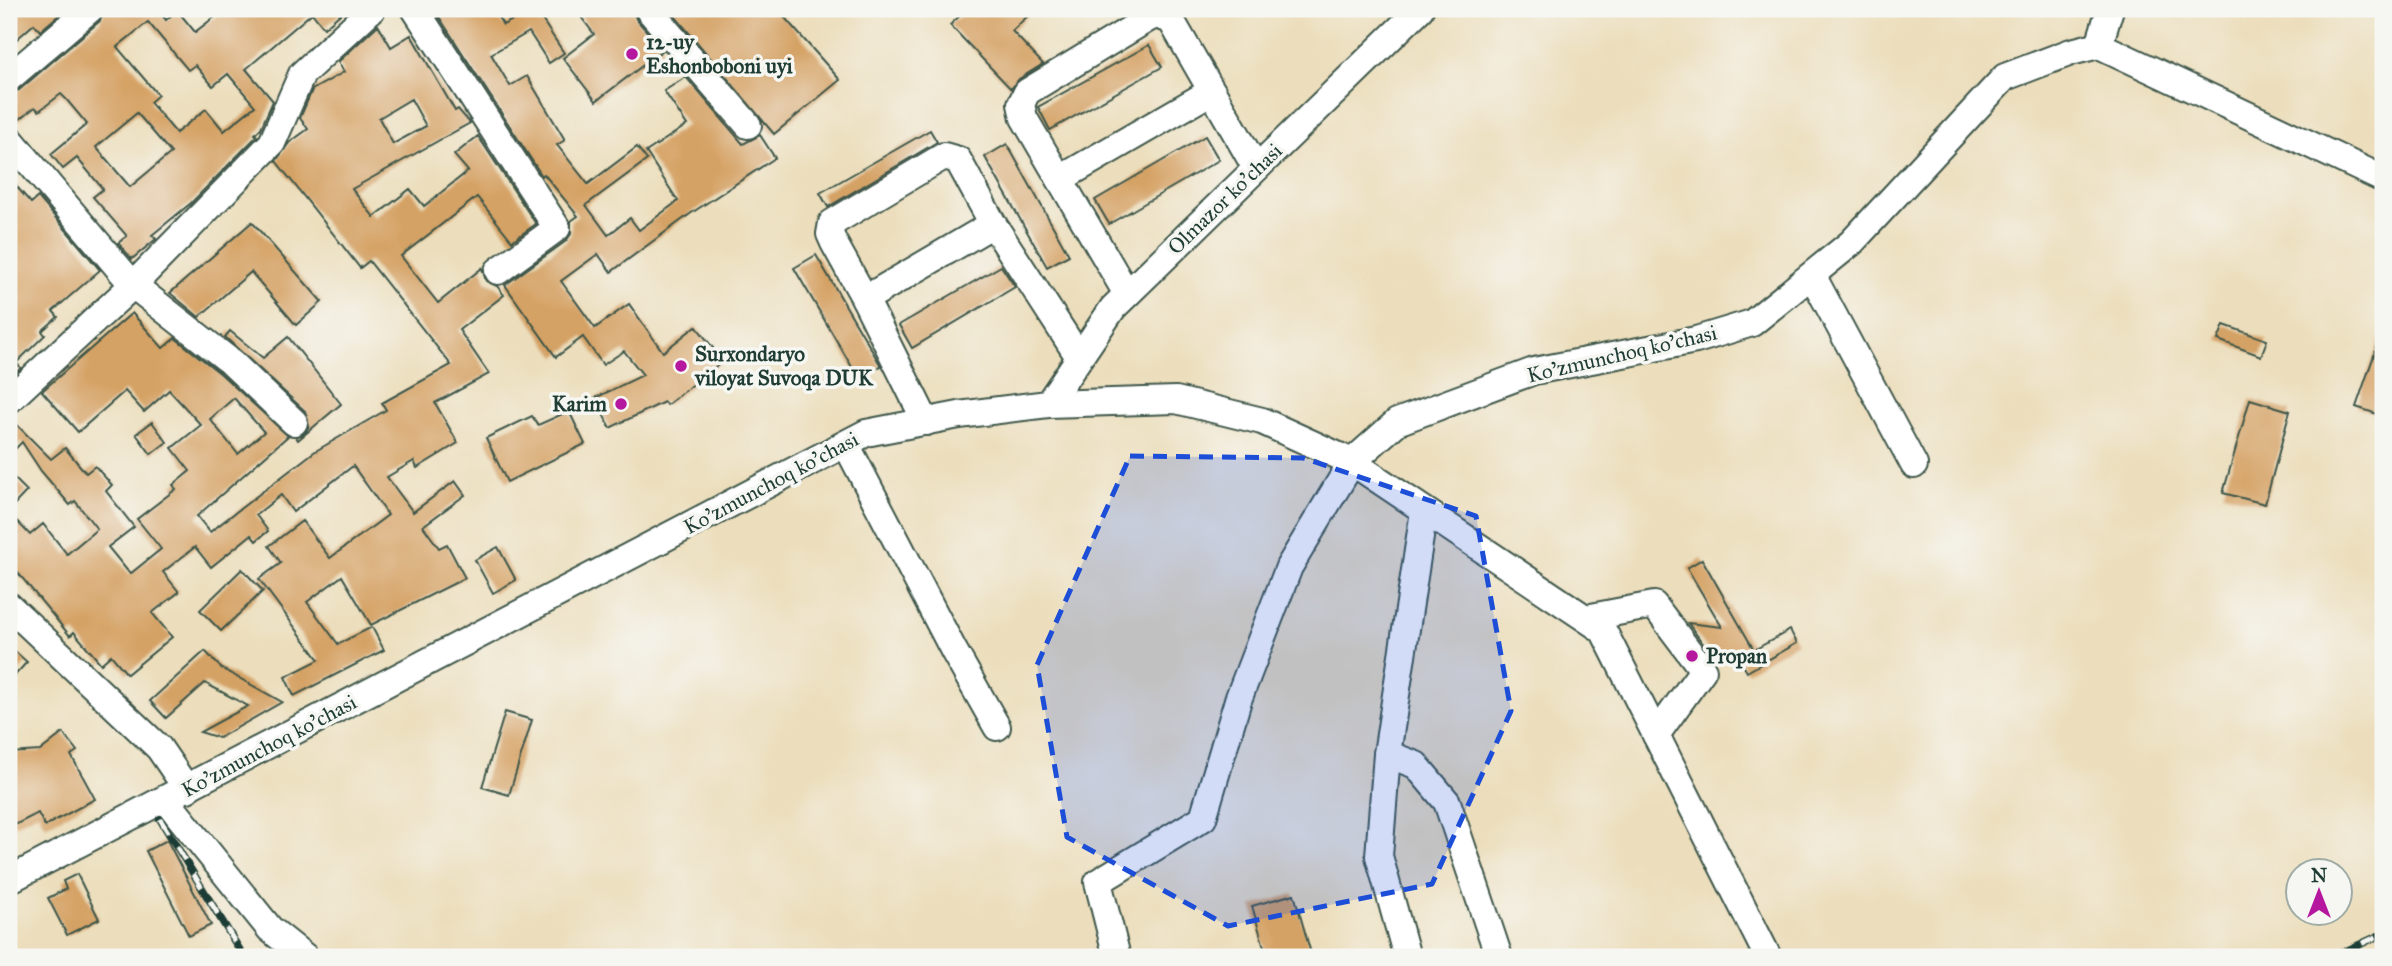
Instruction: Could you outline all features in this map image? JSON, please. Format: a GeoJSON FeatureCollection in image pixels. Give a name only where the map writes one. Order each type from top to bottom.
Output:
{"type":"FeatureCollection","features":[{"type":"Feature","properties":{"kind":"street"},"geometry":{"type":"LineString","coordinates":[[9,79],[90,9]]}},
{"type":"Feature","properties":{"kind":"street"},"geometry":{"type":"LineString","coordinates":[[9,400],[133,285],[272,143],[302,74],[372,9]]}},
{"type":"Feature","properties":{"kind":"street"},"geometry":{"type":"LineString","coordinates":[[415,9],[557,228],[498,271]]}},
{"type":"Feature","properties":{"kind":"street"},"geometry":{"type":"LineString","coordinates":[[648,9],[748,125]]}},
{"type":"Feature","properties":{"kind":"street","name":"Olmazor ko'chasi"},"geometry":{"type":"LineString","coordinates":[[1048,404],[1113,308],[1420,9]]}},
{"type":"Feature","properties":{"kind":"street"},"geometry":{"type":"LineString","coordinates":[[2110,9],[2099,45],[2383,179]]}},
{"type":"Feature","properties":{"kind":"street"},"geometry":{"type":"LineString","coordinates":[[1127,294],[1024,118],[1021,104],[1027,92],[1156,15],[1171,20],[1256,167]]}},
{"type":"Feature","properties":{"kind":"street","name":"Ko'zmunchoq ko'chasi"},"geometry":{"type":"LineString","coordinates":[[9,880],[866,433],[1048,404],[1176,400],[1262,421],[1352,462],[1397,422],[1534,372],[1696,340],[1752,323],[1851,243],[2005,77],[2071,52],[2099,45]]}},
{"type":"Feature","properties":{"kind":"street"},"geometry":{"type":"LineString","coordinates":[[1060,179],[1212,91]]}},
{"type":"Feature","properties":{"kind":"street"},"geometry":{"type":"LineString","coordinates":[[9,138],[133,285],[231,362],[294,422]]}},
{"type":"Feature","properties":{"kind":"street"},"geometry":{"type":"LineString","coordinates":[[926,422],[830,234],[832,223],[934,160],[944,156],[958,160],[993,224],[1079,358]]}},
{"type":"Feature","properties":{"kind":"street"},"geometry":{"type":"LineString","coordinates":[[865,299],[993,224]]}},
{"type":"Feature","properties":{"kind":"street"},"geometry":{"type":"LineString","coordinates":[[1812,275],[1914,465]]}},
{"type":"Feature","properties":{"kind":"street"},"geometry":{"type":"LineString","coordinates":[[846,444],[947,639],[997,727]]}},
{"type":"Feature","properties":{"kind":"street"},"geometry":{"type":"LineString","coordinates":[[1117,957],[1098,882],[1203,818],[1238,700],[1289,567],[1352,462],[1603,630],[1768,957]]}},
{"type":"Feature","properties":{"kind":"street"},"geometry":{"type":"LineString","coordinates":[[1407,957],[1379,856],[1387,754],[1424,510]]}},
{"type":"Feature","properties":{"kind":"street"},"geometry":{"type":"LineString","coordinates":[[1586,618],[1654,605],[1703,670],[1656,735]]}},
{"type":"Feature","properties":{"kind":"street"},"geometry":{"type":"LineString","coordinates":[[9,606],[159,748],[176,794],[270,929],[305,957]]}},
{"type":"Feature","properties":{"kind":"street"},"geometry":{"type":"LineString","coordinates":[[1387,754],[1416,765],[1447,802],[1499,957]]}},
{"type":"Feature","properties":{"kind":"highlighted area"},"geometry":{"type":"Polygon","coordinates":[[[1130,456],[1303,458],[1476,516],[1511,711],[1432,884],[1228,926],[1067,837],[1037,665],[1130,456]]]}},
{"type":"Feature","properties":{"kind":"building"},"geometry":{"type":"Polygon","coordinates":[[[9,9],[66,9],[40,31],[34,24],[9,46],[9,9]]]}},
{"type":"Feature","properties":{"kind":"building"},"geometry":{"type":"Polygon","coordinates":[[[105,9],[163,9],[159,12],[166,20],[177,10],[195,32],[225,9],[346,9],[324,28],[312,13],[246,69],[273,101],[261,128],[255,134],[257,136],[191,203],[152,235],[156,239],[132,259],[118,243],[127,236],[93,197],[103,189],[77,158],[63,169],[51,154],[87,124],[66,99],[61,94],[39,111],[35,107],[15,123],[9,123],[9,93],[19,90],[100,21],[105,9]],[[148,22],[117,47],[158,95],[150,102],[176,133],[206,109],[224,131],[255,106],[228,74],[213,86],[195,65],[188,70],[148,22]],[[137,113],[96,147],[130,187],[171,153],[137,113]]]}},
{"type":"Feature","properties":{"kind":"building"},"geometry":{"type":"Polygon","coordinates":[[[434,9],[493,9],[503,25],[535,9],[564,53],[549,63],[529,32],[491,54],[510,86],[527,76],[565,140],[557,145],[588,184],[637,147],[647,160],[586,205],[608,235],[630,218],[639,230],[678,201],[646,152],[687,125],[664,91],[686,77],[743,144],[760,135],[775,158],[690,214],[611,272],[598,254],[561,281],[595,328],[629,304],[663,352],[696,326],[723,361],[667,405],[664,402],[610,428],[595,398],[643,375],[624,351],[603,365],[583,337],[556,357],[505,285],[566,241],[571,234],[571,221],[578,216],[544,174],[542,176],[434,9]]]}},
{"type":"Feature","properties":{"kind":"building","name":"12-uy Eshonboboni uyi"},"geometry":{"type":"Polygon","coordinates":[[[575,9],[633,9],[636,19],[663,50],[596,101],[563,58],[594,34],[575,9]]]}},
{"type":"Feature","properties":{"kind":"building"},"geometry":{"type":"Polygon","coordinates":[[[669,9],[777,9],[840,80],[774,134],[669,9]]]}},
{"type":"Feature","properties":{"kind":"building"},"geometry":{"type":"Polygon","coordinates":[[[967,9],[1035,9],[1012,31],[1043,64],[1019,79],[1011,89],[950,25],[967,9]]]}},
{"type":"Feature","properties":{"kind":"building"},"geometry":{"type":"Polygon","coordinates":[[[378,25],[391,47],[411,35],[455,111],[458,109],[470,123],[352,189],[374,217],[410,189],[424,206],[468,171],[454,155],[478,136],[536,224],[512,241],[477,197],[401,256],[438,303],[482,268],[486,281],[497,286],[504,295],[459,330],[489,374],[435,403],[458,443],[417,468],[414,461],[387,477],[413,512],[455,481],[465,495],[423,526],[439,548],[447,544],[465,578],[371,625],[342,576],[307,602],[338,644],[372,627],[384,650],[294,696],[285,677],[319,660],[259,579],[281,563],[269,546],[302,521],[330,558],[388,515],[353,466],[293,512],[281,495],[256,515],[268,531],[256,541],[251,535],[211,567],[195,547],[163,572],[179,592],[152,613],[172,637],[127,674],[111,655],[101,664],[74,632],[70,636],[9,562],[9,513],[30,535],[43,524],[67,554],[97,529],[75,501],[70,505],[41,471],[22,442],[9,455],[9,417],[51,459],[65,448],[86,473],[95,466],[112,485],[106,491],[134,527],[108,547],[130,574],[161,549],[137,519],[176,489],[173,485],[190,471],[172,448],[201,425],[169,390],[144,412],[125,391],[78,432],[42,391],[132,313],[163,348],[175,338],[221,374],[288,436],[197,516],[210,532],[314,452],[386,410],[382,403],[451,365],[369,261],[360,268],[276,161],[289,143],[308,129],[300,118],[312,90],[344,72],[338,62],[378,25]],[[411,99],[379,118],[393,144],[426,126],[411,99]],[[234,398],[210,419],[238,454],[264,432],[234,398]]]}},
{"type":"Feature","properties":{"kind":"building"},"geometry":{"type":"Polygon","coordinates":[[[1149,45],[1162,67],[1050,130],[1038,107],[1149,45]]]}},
{"type":"Feature","properties":{"kind":"building"},"geometry":{"type":"Polygon","coordinates":[[[930,130],[937,142],[828,207],[820,193],[930,130]]]}},
{"type":"Feature","properties":{"kind":"building"},"geometry":{"type":"Polygon","coordinates":[[[1205,136],[1219,160],[1109,224],[1095,200],[1205,136]]]}},
{"type":"Feature","properties":{"kind":"building"},"geometry":{"type":"Polygon","coordinates":[[[1007,144],[1069,255],[1047,267],[985,157],[1007,144]]]}},
{"type":"Feature","properties":{"kind":"building"},"geometry":{"type":"Polygon","coordinates":[[[9,178],[31,203],[38,197],[100,270],[53,311],[58,317],[42,331],[45,335],[16,363],[21,368],[11,377],[9,326],[15,320],[9,313],[9,178]]]}},
{"type":"Feature","properties":{"kind":"building"},"geometry":{"type":"Polygon","coordinates":[[[252,222],[322,302],[296,325],[251,272],[199,317],[170,293],[252,222]]]}},
{"type":"Feature","properties":{"kind":"building"},"geometry":{"type":"Polygon","coordinates":[[[816,255],[881,366],[859,379],[794,268],[816,255]]]}},
{"type":"Feature","properties":{"kind":"building"},"geometry":{"type":"Polygon","coordinates":[[[1001,266],[1015,287],[912,348],[899,325],[1001,266]]]}},
{"type":"Feature","properties":{"kind":"building"},"geometry":{"type":"Polygon","coordinates":[[[2224,325],[2267,340],[2261,356],[2218,340],[2224,325]]]}},
{"type":"Feature","properties":{"kind":"building"},"geometry":{"type":"Polygon","coordinates":[[[230,331],[263,358],[288,337],[341,404],[298,440],[296,437],[305,433],[309,426],[305,411],[225,337],[230,331]]]}},
{"type":"Feature","properties":{"kind":"building"},"geometry":{"type":"Polygon","coordinates":[[[2381,335],[2383,395],[2377,414],[2356,407],[2381,335]]]}},
{"type":"Feature","properties":{"kind":"building"},"geometry":{"type":"Polygon","coordinates":[[[2250,399],[2290,411],[2265,504],[2223,493],[2250,399]]]}},
{"type":"Feature","properties":{"kind":"building"},"geometry":{"type":"Polygon","coordinates":[[[569,411],[585,444],[507,482],[486,438],[532,416],[538,425],[569,411]]]}},
{"type":"Feature","properties":{"kind":"building"},"geometry":{"type":"Polygon","coordinates":[[[152,422],[167,442],[151,454],[136,434],[152,422]]]}},
{"type":"Feature","properties":{"kind":"building"},"geometry":{"type":"Polygon","coordinates":[[[9,473],[27,491],[9,510],[9,473]]]}},
{"type":"Feature","properties":{"kind":"building"},"geometry":{"type":"Polygon","coordinates":[[[498,547],[516,580],[493,593],[475,560],[498,547]]]}},
{"type":"Feature","properties":{"kind":"building"},"geometry":{"type":"Polygon","coordinates":[[[1702,559],[1754,650],[1790,630],[1797,643],[1747,672],[1733,648],[1715,660],[1688,623],[1722,627],[1687,568],[1702,559]]]}},
{"type":"Feature","properties":{"kind":"building"},"geometry":{"type":"Polygon","coordinates":[[[242,569],[263,591],[221,631],[200,610],[242,569]]]}},
{"type":"Feature","properties":{"kind":"building"},"geometry":{"type":"Polygon","coordinates":[[[9,646],[27,662],[9,682],[9,646]]]}},
{"type":"Feature","properties":{"kind":"building"},"geometry":{"type":"Polygon","coordinates":[[[205,651],[221,668],[282,702],[219,738],[200,732],[248,706],[205,683],[166,718],[150,701],[205,651]]]}},
{"type":"Feature","properties":{"kind":"building"},"geometry":{"type":"Polygon","coordinates":[[[505,712],[532,720],[509,795],[482,787],[505,712]]]}},
{"type":"Feature","properties":{"kind":"building"},"geometry":{"type":"Polygon","coordinates":[[[63,733],[77,751],[71,755],[95,799],[45,826],[38,813],[9,828],[9,753],[40,751],[63,733]]]}},
{"type":"Feature","properties":{"kind":"building"},"geometry":{"type":"Polygon","coordinates":[[[167,840],[211,925],[189,936],[146,851],[167,840]]]}},
{"type":"Feature","properties":{"kind":"building"},"geometry":{"type":"Polygon","coordinates":[[[77,874],[99,919],[67,935],[48,898],[66,889],[63,881],[77,874]]]}},
{"type":"Feature","properties":{"kind":"building"},"geometry":{"type":"Polygon","coordinates":[[[1294,894],[1312,957],[1267,957],[1252,906],[1294,894]]]}},
{"type":"Feature","properties":{"kind":"railway"},"geometry":{"type":"LineString","coordinates":[[160,819],[244,957]]}},
{"type":"Feature","properties":{"kind":"railway"},"geometry":{"type":"LineString","coordinates":[[2333,957],[2378,936]]}},
{"type":"Feature","properties":{"kind":"place","name":"12-uy Eshonboboni uyi"},"geometry":{"type":"Point","coordinates":[632,54]}},
{"type":"Feature","properties":{"kind":"place","name":"Surxondaryo viloyat Suvoqa DUK"},"geometry":{"type":"Point","coordinates":[681,366]}},
{"type":"Feature","properties":{"kind":"place","name":"Karim"},"geometry":{"type":"Point","coordinates":[621,404]}},
{"type":"Feature","properties":{"kind":"place","name":"Propan"},"geometry":{"type":"Point","coordinates":[1692,656]}}]}
